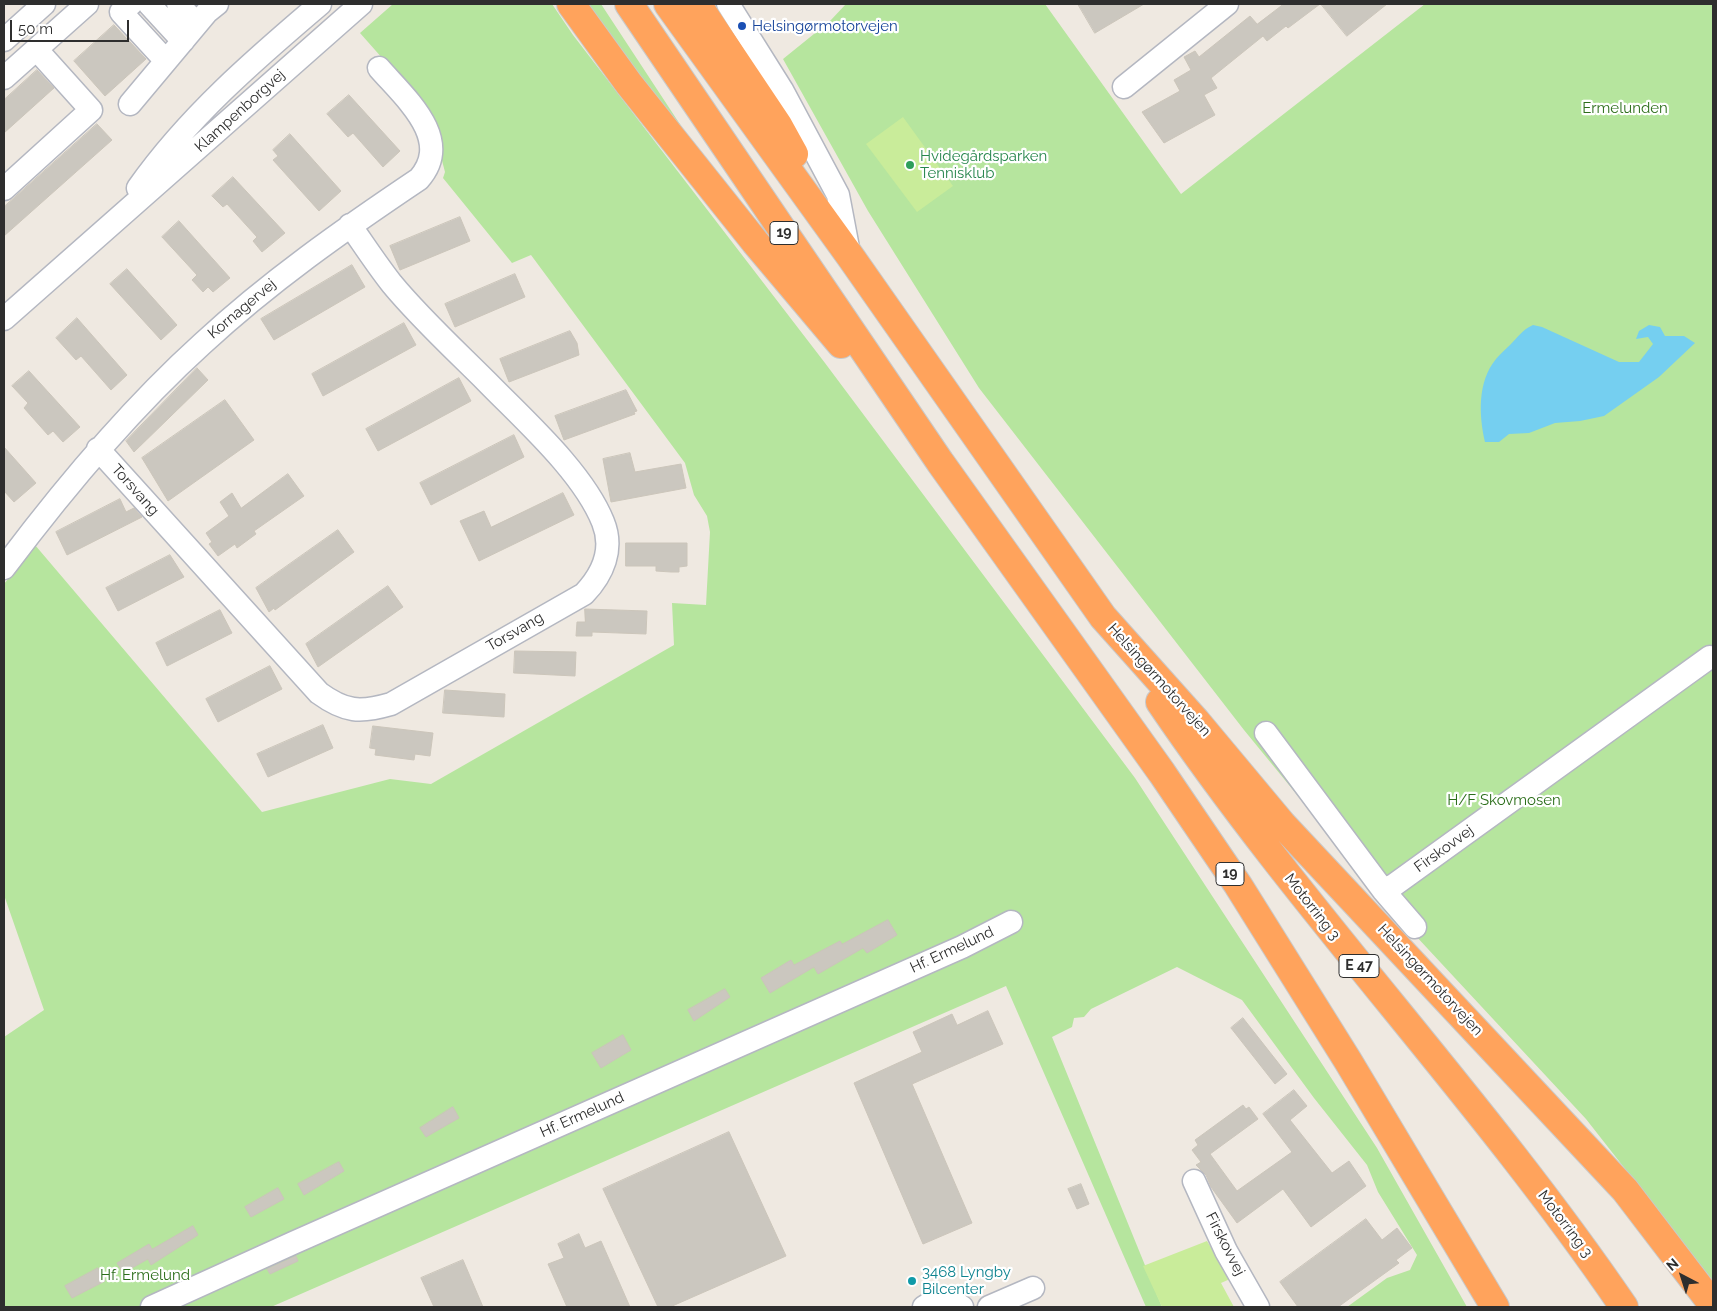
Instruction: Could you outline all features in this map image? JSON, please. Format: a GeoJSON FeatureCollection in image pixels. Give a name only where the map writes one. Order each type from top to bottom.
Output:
{"type":"FeatureCollection","features":[{"type":"Feature","properties":{"kind":"highway"},"geometry":{"type":"LineString","coordinates":[[571,4],[629,84],[755,242],[940,462]]}},
{"type":"Feature","properties":{"kind":"highway","name":"19"},"geometry":{"type":"LineString","coordinates":[[628,4],[940,462],[1162,773],[1238,885],[1348,1061],[1494,1306]]}},
{"type":"Feature","properties":{"kind":"highway","name":"Helsingørmotorvejen"},"geometry":{"type":"LineString","coordinates":[[668,4],[850,256],[1103,617],[1196,721],[1282,824],[1625,1190],[1713,1305]]}},
{"type":"Feature","properties":{"kind":"highway"},"geometry":{"type":"LineString","coordinates":[[697,4],[778,125],[850,256]]}},
{"type":"Feature","properties":{"kind":"highway","name":"Motorring 3"},"geometry":{"type":"LineString","coordinates":[[1103,617],[1207,771],[1309,904],[1552,1205],[1624,1307]]}},
{"type":"Feature","properties":{"kind":"street"},"geometry":{"type":"LineString","coordinates":[[4,40],[44,4]]}},
{"type":"Feature","properties":{"kind":"street"},"geometry":{"type":"LineString","coordinates":[[4,78],[87,4]]}},
{"type":"Feature","properties":{"kind":"street"},"geometry":{"type":"LineString","coordinates":[[131,4],[121,12],[166,61]]}},
{"type":"Feature","properties":{"kind":"street"},"geometry":{"type":"LineString","coordinates":[[149,4],[206,13]]}},
{"type":"Feature","properties":{"kind":"street"},"geometry":{"type":"LineString","coordinates":[[178,4],[206,13]]}},
{"type":"Feature","properties":{"kind":"street","name":"Klampenborgvej"},"geometry":{"type":"LineString","coordinates":[[118,218],[170,146],[203,108],[320,4]]}},
{"type":"Feature","properties":{"kind":"street","name":"Klampenborgvej"},"geometry":{"type":"LineString","coordinates":[[4,319],[118,218],[340,14],[361,4]]}},
{"type":"Feature","properties":{"kind":"street"},"geometry":{"type":"LineString","coordinates":[[728,4],[782,90],[838,195],[850,256]]}},
{"type":"Feature","properties":{"kind":"street"},"geometry":{"type":"LineString","coordinates":[[1124,87],[1227,4]]}},
{"type":"Feature","properties":{"kind":"street"},"geometry":{"type":"LineString","coordinates":[[130,104],[206,13]]}},
{"type":"Feature","properties":{"kind":"street"},"geometry":{"type":"LineString","coordinates":[[4,189],[91,110],[37,50]]}},
{"type":"Feature","properties":{"kind":"street","name":"Kornagervej"},"geometry":{"type":"LineString","coordinates":[[4,568],[98,449],[159,384],[202,343],[287,272],[350,225],[419,179],[428,168],[432,155],[429,136],[423,120],[379,68]]}},
{"type":"Feature","properties":{"kind":"street","name":"Torsvang"},"geometry":{"type":"LineString","coordinates":[[98,449],[319,693],[336,706],[372,710],[390,704],[584,594],[597,580],[606,555],[608,540],[603,522],[594,504],[580,482],[529,425],[393,284],[350,225]]}},
{"type":"Feature","properties":{"kind":"street","name":"Firskovvej"},"geometry":{"type":"LineString","coordinates":[[1383,890],[1394,885],[1710,657]]}},
{"type":"Feature","properties":{"kind":"street"},"geometry":{"type":"LineString","coordinates":[[1266,733],[1383,890],[1415,928]]}},
{"type":"Feature","properties":{"kind":"street","name":"Hf. Ermelund"},"geometry":{"type":"LineString","coordinates":[[152,1307],[293,1242],[962,947],[1011,922]]}},
{"type":"Feature","properties":{"kind":"street","name":"Firskovvej"},"geometry":{"type":"LineString","coordinates":[[1194,1181],[1226,1251],[1258,1307]]}},
{"type":"Feature","properties":{"kind":"street"},"geometry":{"type":"LineString","coordinates":[[989,1307],[1033,1288]]}},
{"type":"Feature","properties":{"kind":"street"},"geometry":{"type":"LineString","coordinates":[[924,1306],[949,1300],[962,1307]]}},
{"type":"Feature","properties":{"kind":"green space"},"geometry":{"type":"Polygon","coordinates":[[[393,4],[552,4],[573,35],[825,363],[1135,778],[1377,1148],[1467,1307],[1347,1307],[1387,1278],[1410,1270],[1417,1255],[1378,1192],[1367,1165],[1314,1098],[1242,1000],[1177,967],[1091,1009],[1084,1017],[1074,1018],[1072,1027],[1052,1037],[1162,1307],[1146,1307],[1006,986],[271,1307],[4,1307],[4,1037],[44,1010],[4,895],[4,584],[35,545],[262,812],[390,779],[431,784],[674,645],[672,603],[706,605],[710,532],[707,516],[694,495],[685,463],[531,255],[512,263],[443,178],[445,172],[429,111],[360,33],[393,4]]]}},
{"type":"Feature","properties":{"kind":"green space"},"geometry":{"type":"Polygon","coordinates":[[[584,4],[601,4],[710,170],[584,4]]]}},
{"type":"Feature","properties":{"kind":"green space"},"geometry":{"type":"Polygon","coordinates":[[[846,4],[1045,4],[1181,194],[1425,4],[1713,4],[1713,1281],[1586,1119],[1388,906],[1244,730],[979,388],[868,211],[783,59],[830,21],[846,4]]]}},
{"type":"Feature","properties":{"kind":"green space","name":"Hvidegårdsparken Tennisklub"},"geometry":{"type":"Polygon","coordinates":[[[903,117],[953,186],[917,212],[866,144],[903,117]]]}},
{"type":"Feature","properties":{"kind":"green space"},"geometry":{"type":"Polygon","coordinates":[[[1207,1241],[1230,1279],[1221,1283],[1234,1307],[1162,1307],[1143,1266],[1207,1241]]]}},
{"type":"Feature","properties":{"kind":"water"},"geometry":{"type":"Polygon","coordinates":[[[1533,325],[1542,327],[1619,362],[1639,362],[1653,344],[1648,337],[1636,339],[1639,331],[1649,325],[1660,327],[1665,336],[1684,336],[1695,343],[1659,377],[1604,416],[1580,421],[1555,423],[1529,433],[1509,434],[1499,442],[1485,442],[1481,399],[1485,378],[1498,357],[1523,331],[1533,325]]]}},
{"type":"Feature","properties":{"kind":"building"},"geometry":{"type":"Polygon","coordinates":[[[1078,4],[1144,4],[1095,33],[1078,4]]]}},
{"type":"Feature","properties":{"kind":"building"},"geometry":{"type":"Polygon","coordinates":[[[1284,4],[1320,4],[1267,41],[1263,36],[1211,78],[1217,88],[1204,95],[1215,115],[1164,143],[1142,112],[1180,91],[1174,80],[1191,70],[1184,57],[1195,51],[1199,57],[1250,16],[1257,24],[1284,4]]]}},
{"type":"Feature","properties":{"kind":"building"},"geometry":{"type":"Polygon","coordinates":[[[1321,4],[1387,4],[1347,36],[1321,4]]]}},
{"type":"Feature","properties":{"kind":"building"},"geometry":{"type":"Polygon","coordinates":[[[114,25],[146,59],[105,96],[74,61],[114,25]]]}},
{"type":"Feature","properties":{"kind":"building"},"geometry":{"type":"Polygon","coordinates":[[[37,70],[54,88],[4,133],[4,100],[37,70]]]}},
{"type":"Feature","properties":{"kind":"building"},"geometry":{"type":"Polygon","coordinates":[[[349,95],[400,151],[383,167],[353,133],[348,137],[327,114],[349,95]]]}},
{"type":"Feature","properties":{"kind":"building"},"geometry":{"type":"Polygon","coordinates":[[[97,124],[112,140],[4,236],[4,207],[97,124]]]}},
{"type":"Feature","properties":{"kind":"building"},"geometry":{"type":"Polygon","coordinates":[[[290,134],[341,191],[319,211],[273,160],[278,156],[273,150],[290,134]]]}},
{"type":"Feature","properties":{"kind":"building"},"geometry":{"type":"Polygon","coordinates":[[[233,177],[285,233],[262,252],[253,241],[257,237],[227,204],[223,207],[212,196],[233,177]]]}},
{"type":"Feature","properties":{"kind":"building"},"geometry":{"type":"Polygon","coordinates":[[[460,217],[470,241],[400,270],[390,246],[460,217]]]}},
{"type":"Feature","properties":{"kind":"building"},"geometry":{"type":"Polygon","coordinates":[[[179,221],[230,278],[213,292],[208,287],[203,292],[192,280],[197,275],[162,237],[179,221]]]}},
{"type":"Feature","properties":{"kind":"building"},"geometry":{"type":"Polygon","coordinates":[[[352,265],[365,287],[274,340],[261,319],[352,265]]]}},
{"type":"Feature","properties":{"kind":"building"},"geometry":{"type":"Polygon","coordinates":[[[127,269],[177,325],[161,340],[110,284],[127,269]]]}},
{"type":"Feature","properties":{"kind":"building"},"geometry":{"type":"Polygon","coordinates":[[[515,274],[525,297],[455,327],[445,304],[515,274]]]}},
{"type":"Feature","properties":{"kind":"building"},"geometry":{"type":"Polygon","coordinates":[[[77,318],[127,375],[111,390],[81,356],[76,360],[56,338],[77,318]]]}},
{"type":"Feature","properties":{"kind":"building"},"geometry":{"type":"Polygon","coordinates":[[[404,323],[416,345],[323,396],[312,374],[404,323]]]}},
{"type":"Feature","properties":{"kind":"building"},"geometry":{"type":"Polygon","coordinates":[[[570,331],[577,343],[579,355],[509,382],[500,359],[570,331]]]}},
{"type":"Feature","properties":{"kind":"building"},"geometry":{"type":"Polygon","coordinates":[[[197,368],[208,380],[134,452],[126,441],[197,368]]]}},
{"type":"Feature","properties":{"kind":"building"},"geometry":{"type":"Polygon","coordinates":[[[29,371],[80,427],[63,442],[53,431],[48,435],[24,408],[28,403],[12,386],[29,371]]]}},
{"type":"Feature","properties":{"kind":"building"},"geometry":{"type":"Polygon","coordinates":[[[459,378],[471,401],[378,451],[366,429],[459,378]]]}},
{"type":"Feature","properties":{"kind":"building"},"geometry":{"type":"Polygon","coordinates":[[[626,390],[637,411],[634,412],[635,414],[564,440],[555,416],[626,390]]]}},
{"type":"Feature","properties":{"kind":"building"},"geometry":{"type":"Polygon","coordinates":[[[225,400],[254,440],[168,501],[142,458],[225,400]]]}},
{"type":"Feature","properties":{"kind":"building"},"geometry":{"type":"Polygon","coordinates":[[[514,435],[524,457],[431,505],[420,483],[514,435]]]}},
{"type":"Feature","properties":{"kind":"building"},"geometry":{"type":"Polygon","coordinates":[[[4,447],[36,483],[14,502],[4,491],[4,447]]]}},
{"type":"Feature","properties":{"kind":"building"},"geometry":{"type":"Polygon","coordinates":[[[630,453],[635,472],[681,464],[686,488],[611,502],[603,459],[630,453]]]}},
{"type":"Feature","properties":{"kind":"building"},"geometry":{"type":"Polygon","coordinates":[[[288,474],[304,496],[254,531],[256,534],[237,548],[235,544],[218,556],[209,544],[212,542],[206,533],[229,516],[220,502],[232,493],[241,508],[288,474]]]}},
{"type":"Feature","properties":{"kind":"building"},"geometry":{"type":"Polygon","coordinates":[[[563,493],[574,515],[479,561],[460,521],[484,511],[491,527],[563,493]]]}},
{"type":"Feature","properties":{"kind":"building"},"geometry":{"type":"Polygon","coordinates":[[[120,499],[126,512],[134,508],[142,517],[67,555],[56,532],[120,499]]]}},
{"type":"Feature","properties":{"kind":"building"},"geometry":{"type":"Polygon","coordinates":[[[338,530],[354,552],[275,610],[274,608],[269,612],[256,588],[338,530]]]}},
{"type":"Feature","properties":{"kind":"building"},"geometry":{"type":"Polygon","coordinates":[[[626,543],[687,543],[687,566],[679,567],[679,572],[671,572],[656,571],[656,566],[626,566],[626,543]]]}},
{"type":"Feature","properties":{"kind":"building"},"geometry":{"type":"Polygon","coordinates":[[[170,555],[184,577],[118,611],[106,588],[170,555]]]}},
{"type":"Feature","properties":{"kind":"building"},"geometry":{"type":"Polygon","coordinates":[[[388,586],[403,607],[318,667],[306,644],[388,586]]]}},
{"type":"Feature","properties":{"kind":"building"},"geometry":{"type":"Polygon","coordinates":[[[585,609],[647,611],[646,634],[592,632],[592,636],[576,636],[577,622],[585,622],[585,609]]]}},
{"type":"Feature","properties":{"kind":"building"},"geometry":{"type":"Polygon","coordinates":[[[220,610],[232,633],[167,666],[156,643],[220,610]]]}},
{"type":"Feature","properties":{"kind":"building"},"geometry":{"type":"Polygon","coordinates":[[[515,651],[576,652],[575,676],[514,673],[515,651]]]}},
{"type":"Feature","properties":{"kind":"building"},"geometry":{"type":"Polygon","coordinates":[[[270,666],[282,689],[218,722],[206,699],[270,666]]]}},
{"type":"Feature","properties":{"kind":"building"},"geometry":{"type":"Polygon","coordinates":[[[445,690],[505,694],[504,717],[443,713],[445,690]]]}},
{"type":"Feature","properties":{"kind":"building"},"geometry":{"type":"Polygon","coordinates":[[[323,725],[333,748],[268,777],[257,754],[323,725]]]}},
{"type":"Feature","properties":{"kind":"building"},"geometry":{"type":"Polygon","coordinates":[[[373,726],[433,733],[430,756],[415,754],[414,760],[375,755],[376,749],[370,748],[373,726]]]}},
{"type":"Feature","properties":{"kind":"building"},"geometry":{"type":"Polygon","coordinates":[[[888,920],[897,935],[867,953],[863,948],[818,974],[814,967],[770,993],[761,978],[791,960],[794,965],[840,941],[842,944],[888,920]]]}},
{"type":"Feature","properties":{"kind":"building"},"geometry":{"type":"Polygon","coordinates":[[[725,989],[730,997],[694,1021],[688,1010],[725,989]]]}},
{"type":"Feature","properties":{"kind":"building"},"geometry":{"type":"Polygon","coordinates":[[[988,1011],[1003,1044],[912,1084],[972,1223],[923,1244],[854,1083],[922,1052],[913,1032],[952,1014],[957,1025],[988,1011]]]}},
{"type":"Feature","properties":{"kind":"building"},"geometry":{"type":"Polygon","coordinates":[[[1243,1018],[1287,1074],[1275,1084],[1231,1028],[1243,1018]]]}},
{"type":"Feature","properties":{"kind":"building"},"geometry":{"type":"Polygon","coordinates":[[[623,1035],[631,1050],[601,1068],[592,1053],[623,1035]]]}},
{"type":"Feature","properties":{"kind":"building"},"geometry":{"type":"Polygon","coordinates":[[[1294,1090],[1307,1106],[1290,1120],[1332,1173],[1349,1161],[1366,1186],[1311,1227],[1283,1189],[1237,1223],[1211,1187],[1206,1175],[1196,1165],[1201,1162],[1192,1150],[1198,1145],[1195,1140],[1243,1105],[1246,1109],[1249,1107],[1258,1119],[1210,1154],[1237,1191],[1292,1152],[1263,1114],[1294,1090]]]}},
{"type":"Feature","properties":{"kind":"building"},"geometry":{"type":"Polygon","coordinates":[[[453,1107],[459,1118],[426,1137],[420,1128],[453,1107]]]}},
{"type":"Feature","properties":{"kind":"building"},"geometry":{"type":"Polygon","coordinates":[[[729,1132],[786,1256],[670,1307],[658,1307],[603,1189],[729,1132]]]}},
{"type":"Feature","properties":{"kind":"building"},"geometry":{"type":"Polygon","coordinates":[[[339,1162],[344,1171],[304,1195],[298,1184],[339,1162]]]}},
{"type":"Feature","properties":{"kind":"building"},"geometry":{"type":"Polygon","coordinates":[[[1081,1184],[1089,1204],[1077,1209],[1068,1189],[1081,1184]]]}},
{"type":"Feature","properties":{"kind":"building"},"geometry":{"type":"Polygon","coordinates":[[[278,1188],[284,1199],[251,1217],[245,1207],[278,1188]]]}},
{"type":"Feature","properties":{"kind":"building"},"geometry":{"type":"Polygon","coordinates":[[[1366,1219],[1382,1240],[1397,1228],[1412,1248],[1396,1260],[1399,1263],[1338,1307],[1298,1307],[1280,1282],[1366,1219]]]}},
{"type":"Feature","properties":{"kind":"building"},"geometry":{"type":"Polygon","coordinates":[[[193,1226],[198,1235],[151,1265],[148,1259],[123,1273],[117,1263],[149,1244],[152,1249],[193,1226]]]}},
{"type":"Feature","properties":{"kind":"building"},"geometry":{"type":"Polygon","coordinates":[[[579,1234],[585,1248],[601,1241],[630,1307],[567,1307],[548,1264],[564,1258],[558,1244],[579,1234]]]}},
{"type":"Feature","properties":{"kind":"building"},"geometry":{"type":"Polygon","coordinates":[[[296,1256],[298,1261],[270,1274],[267,1269],[296,1256]]]}},
{"type":"Feature","properties":{"kind":"building"},"geometry":{"type":"Polygon","coordinates":[[[463,1260],[483,1307],[434,1307],[421,1278],[463,1260]]]}},
{"type":"Feature","properties":{"kind":"building"},"geometry":{"type":"Polygon","coordinates":[[[98,1268],[105,1281],[72,1298],[65,1286],[98,1268]]]}},
{"type":"Feature","properties":{"kind":"place","name":"Helsingørmotorvejen"},"geometry":{"type":"Point","coordinates":[742,26]}},
{"type":"Feature","properties":{"kind":"place","name":"Hvidegårdsparken Tennisklub"},"geometry":{"type":"Point","coordinates":[910,165]}},
{"type":"Feature","properties":{"kind":"place","name":"3468 Lyngby Bilcenter"},"geometry":{"type":"Point","coordinates":[912,1281]}},
{"type":"Feature","properties":{"kind":"park label","name":"Ermelunden"},"geometry":{"type":"Point","coordinates":[1625,108]}},
{"type":"Feature","properties":{"kind":"park label","name":"H/F Skovmosen"},"geometry":{"type":"Point","coordinates":[1504,800]}}]}
